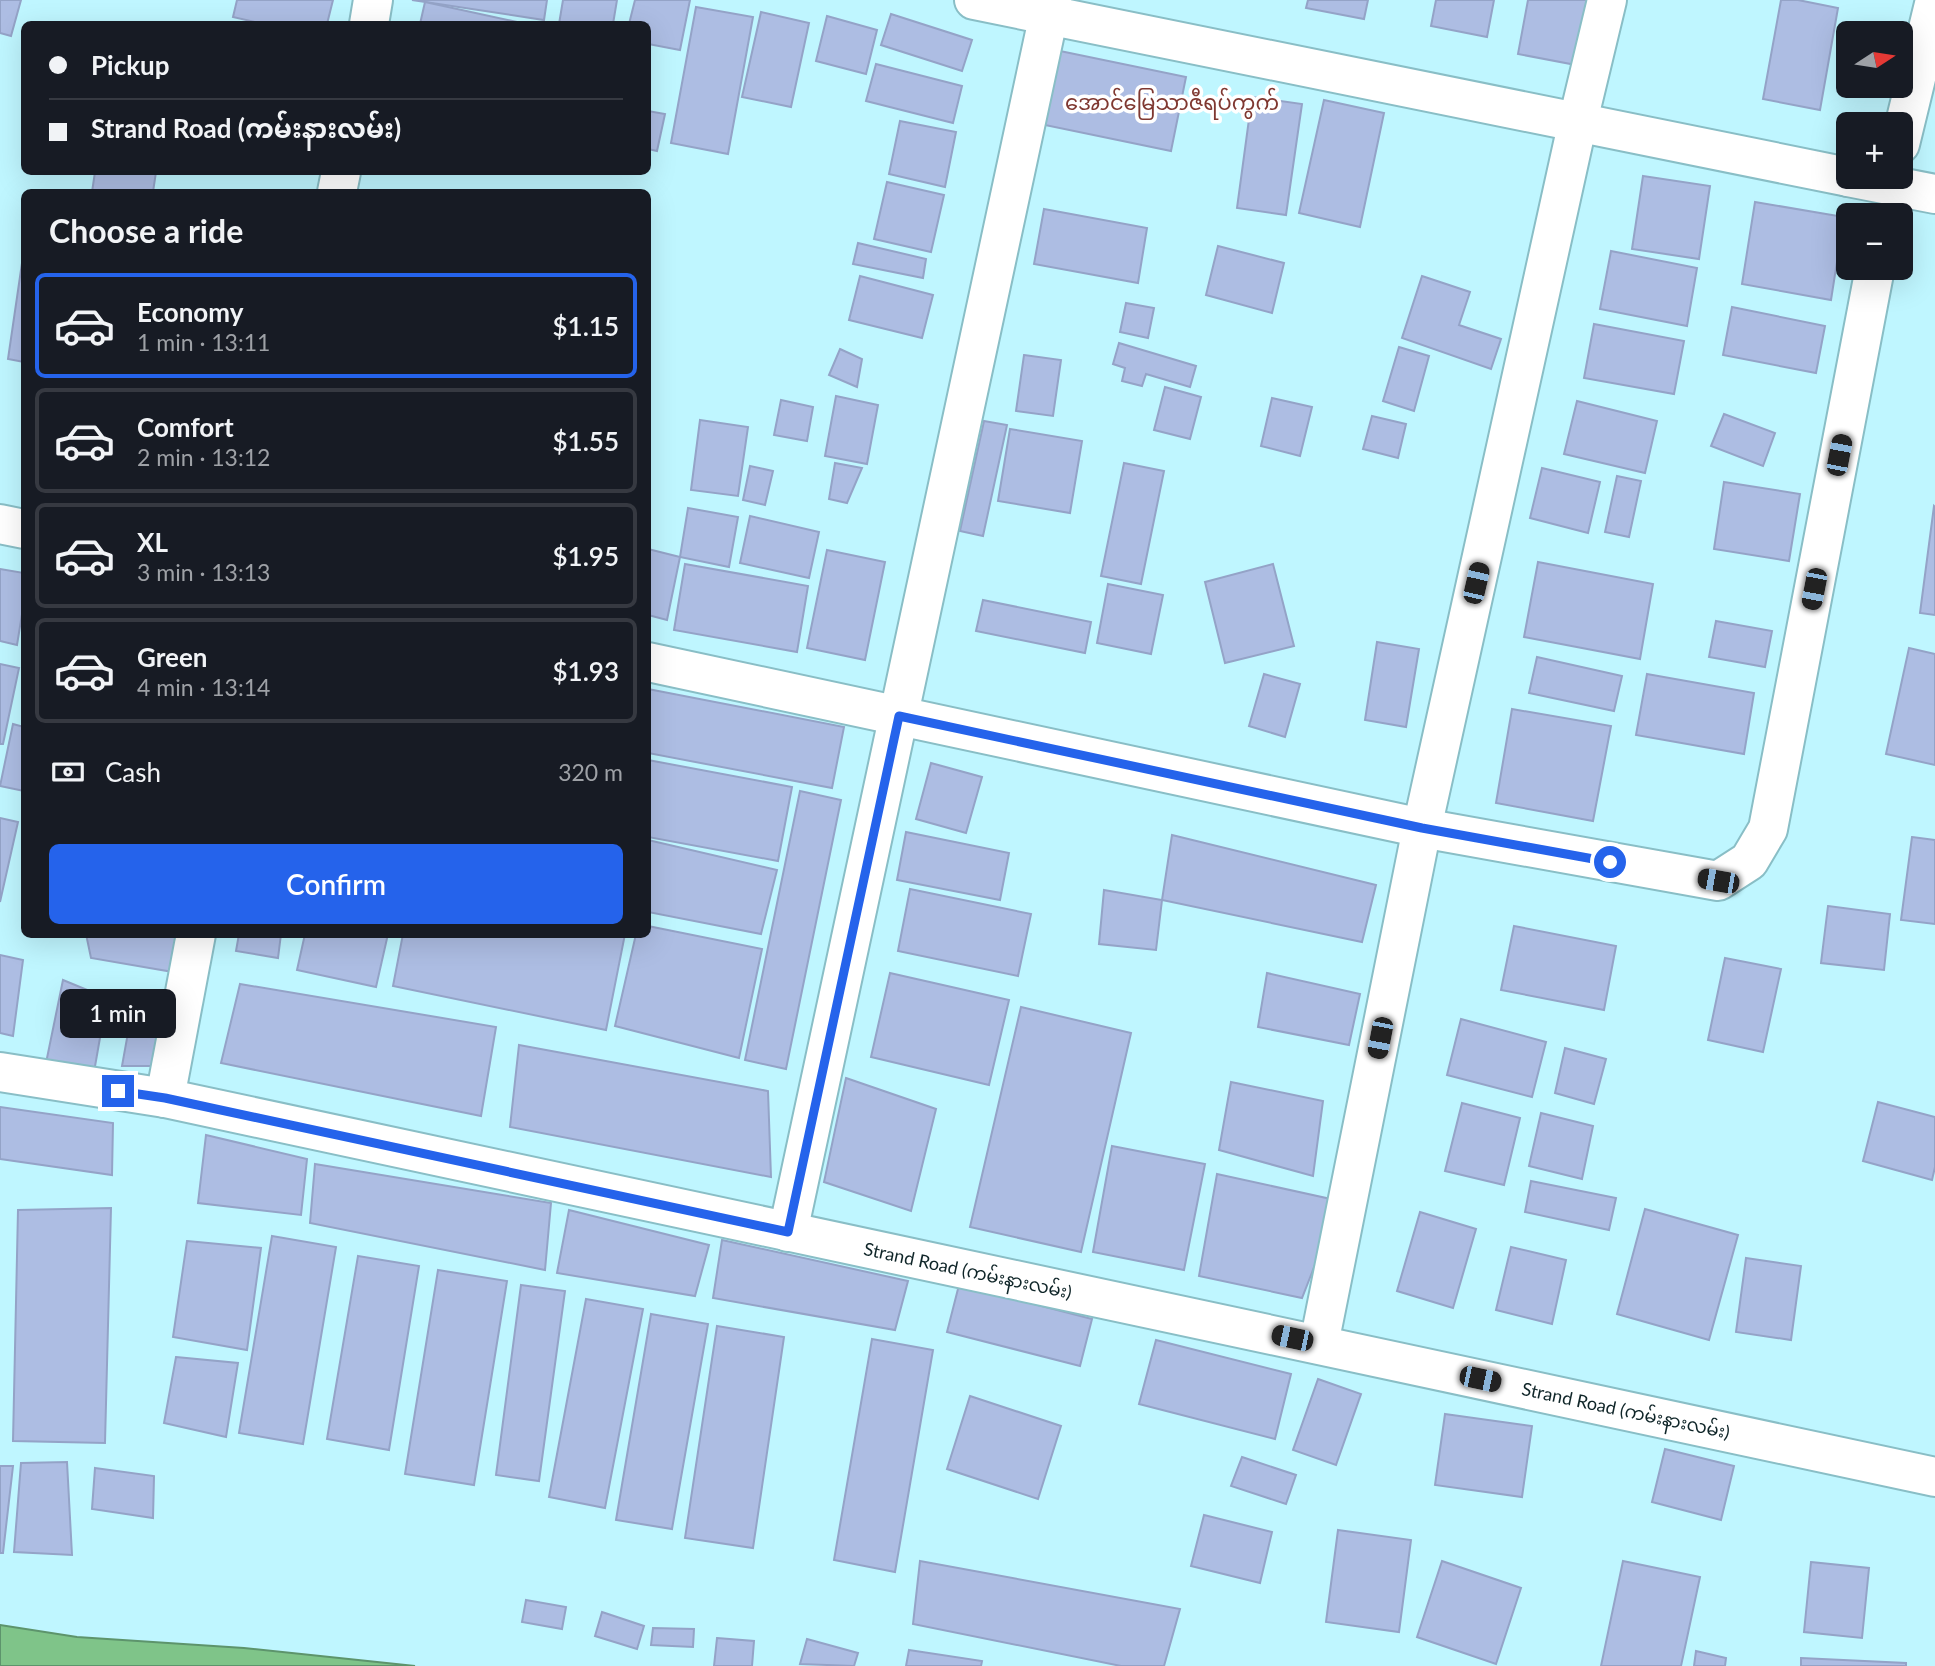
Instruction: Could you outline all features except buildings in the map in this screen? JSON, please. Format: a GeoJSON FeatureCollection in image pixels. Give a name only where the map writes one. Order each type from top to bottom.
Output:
{"type":"FeatureCollection","features":[{"type":"Feature","properties":{"kind":"street"},"geometry":{"type":"LineString","coordinates":[[370,21],[373,0]]}},
{"type":"Feature","properties":{"kind":"street"},"geometry":{"type":"LineString","coordinates":[[974,0],[1050,8],[1836,175]]}},
{"type":"Feature","properties":{"kind":"street"},"geometry":{"type":"LineString","coordinates":[[1319,1344],[1422,828],[1607,0]]}},
{"type":"Feature","properties":{"kind":"street"},"geometry":{"type":"LineString","coordinates":[[1908,112],[1935,0]]}},
{"type":"Feature","properties":{"kind":"street"},"geometry":{"type":"LineString","coordinates":[[788,1232],[1050,8]]}},
{"type":"Feature","properties":{"kind":"street"},"geometry":{"type":"LineString","coordinates":[[1889,192],[1935,194]]}},
{"type":"Feature","properties":{"kind":"street"},"geometry":{"type":"LineString","coordinates":[[651,663],[1422,828],[1718,881],[1749,861],[1768,829],[1873,280]]}},
{"type":"Feature","properties":{"kind":"street"},"geometry":{"type":"LineString","coordinates":[[0,524],[21,528]]}},
{"type":"Feature","properties":{"kind":"street"},"geometry":{"type":"LineString","coordinates":[[165,1098],[195,938]]}},
{"type":"Feature","properties":{"kind":"street","name":"Strand Road (ကမ်းနားလမ်း)"},"geometry":{"type":"LineString","coordinates":[[0,1072],[165,1098],[1935,1477]]}},
{"type":"Feature","properties":{"kind":"shaded area"},"geometry":{"type":"Polygon","coordinates":[[[0,1625],[77,1637],[244,1648],[415,1666],[0,1666],[0,1625]]]}},
{"type":"Feature","properties":{"kind":"district","name":"အောင်မြေသာဇီရပ်ကွက်"},"geometry":{"type":"Point","coordinates":[1172,101]}},
{"type":"Feature","properties":{"kind":"route"},"geometry":{"type":"LineString","coordinates":[[118,1091],[165,1098],[788,1232],[899,716],[1422,828],[1610,862]]}}]}
